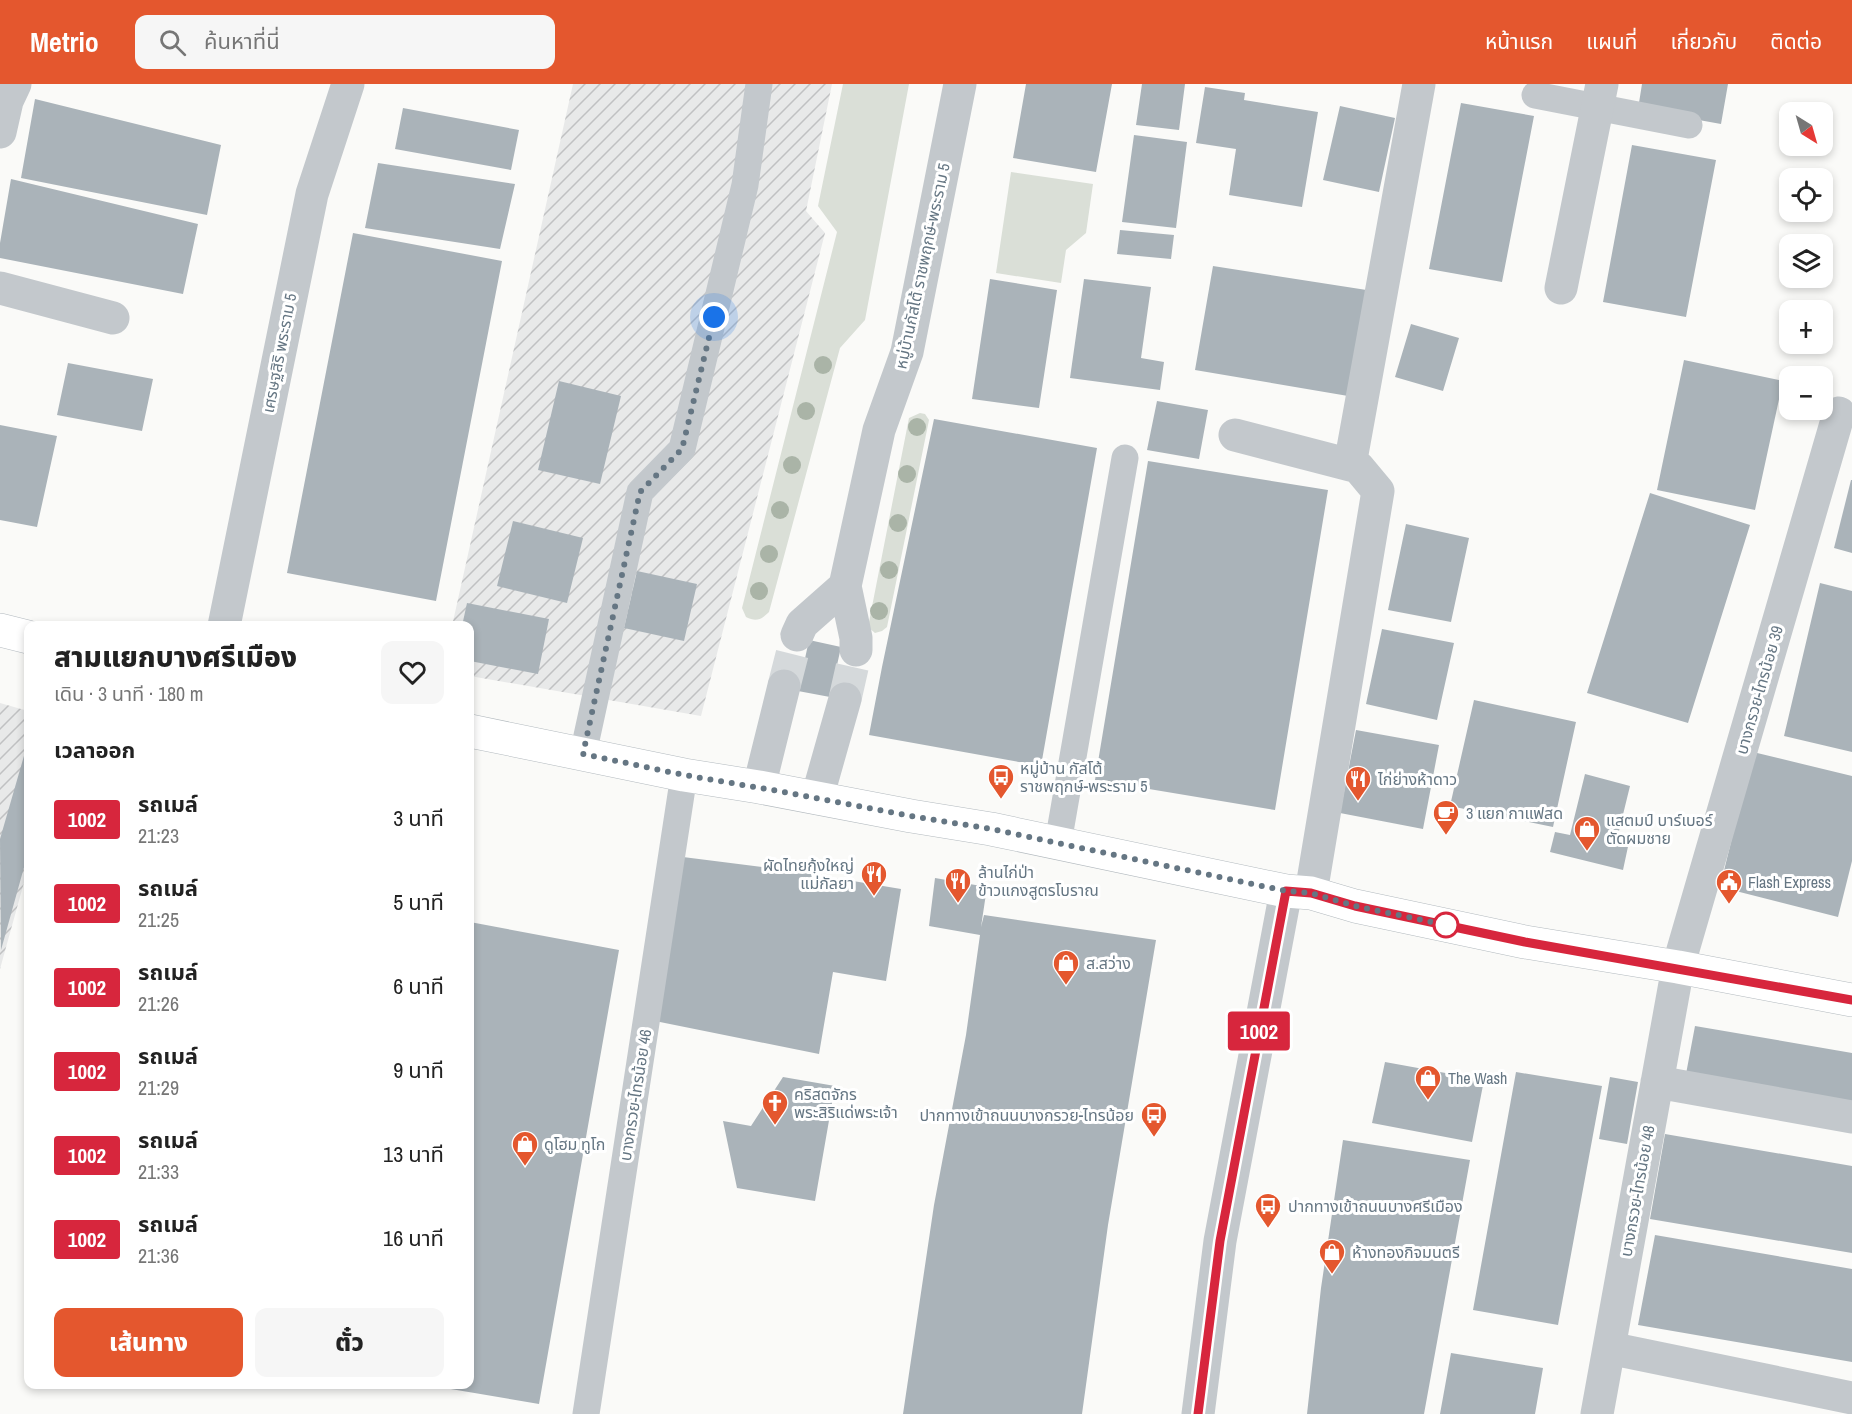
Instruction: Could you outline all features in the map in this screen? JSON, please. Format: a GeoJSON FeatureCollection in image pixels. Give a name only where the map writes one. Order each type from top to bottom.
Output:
{"type":"FeatureCollection","features":[{"type":"Feature","properties":{"kind":"main road"},"geometry":{"type":"LineString","coordinates":[[0,630],[24,636]]}},
{"type":"Feature","properties":{"kind":"main road"},"geometry":{"type":"LineString","coordinates":[[474,732],[684,775],[991,829],[1298,892],[1525,942],[1678,967],[1852,1000]]}},
{"type":"Feature","properties":{"kind":"street"},"geometry":{"type":"LineString","coordinates":[[0,132],[7,101],[15,84]]}},
{"type":"Feature","properties":{"kind":"street","name":"เศรษฐสิริ พระราม 5"},"geometry":{"type":"LineString","coordinates":[[225,621],[312,194],[348,84]]}},
{"type":"Feature","properties":{"kind":"street","name":"หมู่บ้านกัสโต้ ราชพฤกษ์-พระราม 5"},"geometry":{"type":"LineString","coordinates":[[856,650],[856,638],[845,586],[879,430],[907,352],[960,84]]}},
{"type":"Feature","properties":{"kind":"street"},"geometry":{"type":"LineString","coordinates":[[1350,465],[1419,84]]}},
{"type":"Feature","properties":{"kind":"street"},"geometry":{"type":"LineString","coordinates":[[1561,288],[1600,96]]}},
{"type":"Feature","properties":{"kind":"street"},"geometry":{"type":"LineString","coordinates":[[0,288],[113,318]]}},
{"type":"Feature","properties":{"kind":"street","name":"บางกรวย-ไทรน้อย 39"},"geometry":{"type":"LineString","coordinates":[[1678,967],[1839,413]]}},
{"type":"Feature","properties":{"kind":"street"},"geometry":{"type":"LineString","coordinates":[[1198,1414],[1220,1241],[1298,892],[1378,491],[1358,467],[1235,435]]}},
{"type":"Feature","properties":{"kind":"street"},"geometry":{"type":"LineString","coordinates":[[797,635],[802,624],[845,586]]}},
{"type":"Feature","properties":{"kind":"street"},"geometry":{"type":"LineString","coordinates":[[759,787],[784,686]]}},
{"type":"Feature","properties":{"kind":"street"},"geometry":{"type":"LineString","coordinates":[[817,798],[845,699]]}},
{"type":"Feature","properties":{"kind":"street","name":"บางกรวย-ไทรน้อย 48"},"geometry":{"type":"LineString","coordinates":[[1597,1414],[1678,967]]}},
{"type":"Feature","properties":{"kind":"street"},"geometry":{"type":"LineString","coordinates":[[1657,1082],[1852,1116]]}},
{"type":"Feature","properties":{"kind":"street"},"geometry":{"type":"LineString","coordinates":[[1609,1348],[1852,1398]]}},
{"type":"Feature","properties":{"kind":"lane"},"geometry":{"type":"LineString","coordinates":[[583,754],[640,492],[682,449],[746,184],[759,84]]}},
{"type":"Feature","properties":{"kind":"lane"},"geometry":{"type":"LineString","coordinates":[[1535,95],[1600,96],[1689,125]]}},
{"type":"Feature","properties":{"kind":"lane"},"geometry":{"type":"LineString","coordinates":[[1058,843],[1125,458]]}},
{"type":"Feature","properties":{"kind":"lane","name":"บางกรวย-ไทรน้อย 46"},"geometry":{"type":"LineString","coordinates":[[586,1414],[684,775]]}},
{"type":"Feature","properties":{"kind":"shaded area"},"geometry":{"type":"Polygon","coordinates":[[[573,84],[832,84],[806,211],[825,233],[701,716],[474,677],[474,621],[453,621],[573,84]]]}},
{"type":"Feature","properties":{"kind":"shaded area"},"geometry":{"type":"Polygon","coordinates":[[[843,84],[909,84],[865,320],[840,348],[769,612],[756,620],[746,617],[742,608],[837,232],[818,206],[843,84]]]}},
{"type":"Feature","properties":{"kind":"shaded area"},"geometry":{"type":"Polygon","coordinates":[[[1011,172],[1093,184],[1086,233],[1066,250],[1061,283],[996,273],[1011,172]]]}},
{"type":"Feature","properties":{"kind":"shaded area"},"geometry":{"type":"Polygon","coordinates":[[[920,413],[925,414],[929,420],[887,627],[875,633],[868,627],[909,418],[920,413]]]}},
{"type":"Feature","properties":{"kind":"shaded area"},"geometry":{"type":"Polygon","coordinates":[[[0,703],[24,710],[24,882],[0,969],[0,703]]]}},
{"type":"Feature","properties":{"kind":"building"},"geometry":{"type":"Polygon","coordinates":[[[1026,84],[1112,84],[1096,172],[1013,158],[1026,84]]]}},
{"type":"Feature","properties":{"kind":"building"},"geometry":{"type":"Polygon","coordinates":[[[1142,84],[1185,84],[1179,130],[1136,125],[1142,84]]]}},
{"type":"Feature","properties":{"kind":"building"},"geometry":{"type":"Polygon","coordinates":[[[1642,84],[1728,84],[1721,124],[1638,109],[1642,84]]]}},
{"type":"Feature","properties":{"kind":"building"},"geometry":{"type":"Polygon","coordinates":[[[1205,87],[1245,93],[1244,100],[1318,112],[1302,207],[1229,195],[1236,149],[1196,143],[1205,87]]]}},
{"type":"Feature","properties":{"kind":"building"},"geometry":{"type":"Polygon","coordinates":[[[35,99],[221,145],[207,215],[21,178],[35,99]]]}},
{"type":"Feature","properties":{"kind":"building"},"geometry":{"type":"Polygon","coordinates":[[[1461,103],[1534,116],[1502,282],[1429,269],[1461,103]]]}},
{"type":"Feature","properties":{"kind":"building"},"geometry":{"type":"Polygon","coordinates":[[[1340,106],[1395,118],[1379,192],[1323,180],[1340,106]]]}},
{"type":"Feature","properties":{"kind":"building"},"geometry":{"type":"Polygon","coordinates":[[[403,108],[519,130],[511,170],[395,149],[403,108]]]}},
{"type":"Feature","properties":{"kind":"building"},"geometry":{"type":"Polygon","coordinates":[[[1134,135],[1187,142],[1176,228],[1122,222],[1134,135]]]}},
{"type":"Feature","properties":{"kind":"building"},"geometry":{"type":"Polygon","coordinates":[[[1632,145],[1716,160],[1686,317],[1603,302],[1632,145]]]}},
{"type":"Feature","properties":{"kind":"building"},"geometry":{"type":"Polygon","coordinates":[[[378,163],[515,184],[500,249],[365,228],[378,163]]]}},
{"type":"Feature","properties":{"kind":"building"},"geometry":{"type":"Polygon","coordinates":[[[11,179],[198,224],[183,294],[0,258],[0,243],[11,179]]]}},
{"type":"Feature","properties":{"kind":"building"},"geometry":{"type":"Polygon","coordinates":[[[1120,230],[1174,235],[1171,259],[1117,254],[1120,230]]]}},
{"type":"Feature","properties":{"kind":"building"},"geometry":{"type":"Polygon","coordinates":[[[353,233],[502,261],[436,601],[287,573],[353,233]]]}},
{"type":"Feature","properties":{"kind":"building"},"geometry":{"type":"Polygon","coordinates":[[[1213,266],[1373,291],[1354,397],[1195,370],[1213,266]]]}},
{"type":"Feature","properties":{"kind":"building"},"geometry":{"type":"Polygon","coordinates":[[[990,279],[1057,290],[1039,408],[972,399],[990,279]]]}},
{"type":"Feature","properties":{"kind":"building"},"geometry":{"type":"Polygon","coordinates":[[[1084,279],[1151,287],[1141,358],[1164,362],[1160,390],[1070,378],[1084,279]]]}},
{"type":"Feature","properties":{"kind":"building"},"geometry":{"type":"Polygon","coordinates":[[[1411,324],[1459,338],[1443,391],[1395,377],[1411,324]]]}},
{"type":"Feature","properties":{"kind":"building"},"geometry":{"type":"Polygon","coordinates":[[[1684,360],[1779,380],[1779,399],[1755,510],[1657,490],[1684,360]]]}},
{"type":"Feature","properties":{"kind":"building"},"geometry":{"type":"Polygon","coordinates":[[[68,363],[153,379],[142,431],[57,415],[68,363]]]}},
{"type":"Feature","properties":{"kind":"building"},"geometry":{"type":"Polygon","coordinates":[[[559,381],[621,396],[600,484],[538,470],[559,381]]]}},
{"type":"Feature","properties":{"kind":"building"},"geometry":{"type":"Polygon","coordinates":[[[1157,401],[1208,410],[1199,459],[1147,450],[1157,401]]]}},
{"type":"Feature","properties":{"kind":"building"},"geometry":{"type":"Polygon","coordinates":[[[934,419],[1097,448],[1041,766],[869,735],[934,419]]]}},
{"type":"Feature","properties":{"kind":"building"},"geometry":{"type":"Polygon","coordinates":[[[0,425],[57,436],[37,527],[0,520],[0,425]]]}},
{"type":"Feature","properties":{"kind":"building"},"geometry":{"type":"Polygon","coordinates":[[[1148,461],[1328,490],[1275,810],[1095,780],[1148,461]]]}},
{"type":"Feature","properties":{"kind":"building"},"geometry":{"type":"Polygon","coordinates":[[[1852,480],[1852,553],[1834,548],[1852,480]]]}},
{"type":"Feature","properties":{"kind":"building"},"geometry":{"type":"Polygon","coordinates":[[[1650,493],[1750,525],[1688,723],[1587,693],[1650,493]]]}},
{"type":"Feature","properties":{"kind":"building"},"geometry":{"type":"Polygon","coordinates":[[[513,521],[583,538],[567,603],[497,586],[513,521]]]}},
{"type":"Feature","properties":{"kind":"building"},"geometry":{"type":"Polygon","coordinates":[[[1406,524],[1469,538],[1451,622],[1388,610],[1406,524]]]}},
{"type":"Feature","properties":{"kind":"building"},"geometry":{"type":"Polygon","coordinates":[[[637,571],[697,584],[684,641],[624,628],[637,571]]]}},
{"type":"Feature","properties":{"kind":"building"},"geometry":{"type":"Polygon","coordinates":[[[1820,583],[1852,591],[1852,752],[1784,736],[1820,583]]]}},
{"type":"Feature","properties":{"kind":"building"},"geometry":{"type":"Polygon","coordinates":[[[467,603],[549,619],[538,674],[474,662],[474,621],[463,621],[467,603]]]}},
{"type":"Feature","properties":{"kind":"building"},"geometry":{"type":"Polygon","coordinates":[[[1382,629],[1454,643],[1437,720],[1366,704],[1382,629]]]}},
{"type":"Feature","properties":{"kind":"building"},"geometry":{"type":"Polygon","coordinates":[[[809,640],[841,647],[830,697],[798,691],[809,640]]]}},
{"type":"Feature","properties":{"kind":"building"},"geometry":{"type":"Polygon","coordinates":[[[1474,700],[1576,722],[1553,827],[1450,806],[1474,700]]]}},
{"type":"Feature","properties":{"kind":"building"},"geometry":{"type":"Polygon","coordinates":[[[1356,730],[1439,745],[1423,829],[1340,813],[1356,730]]]}},
{"type":"Feature","properties":{"kind":"building"},"geometry":{"type":"Polygon","coordinates":[[[1753,752],[1852,776],[1852,861],[1838,917],[1720,887],[1753,752]]]}},
{"type":"Feature","properties":{"kind":"building"},"geometry":{"type":"Polygon","coordinates":[[[24,756],[24,867],[1,950],[0,839],[24,756]]]}},
{"type":"Feature","properties":{"kind":"building"},"geometry":{"type":"Polygon","coordinates":[[[1585,774],[1630,786],[1617,839],[1629,842],[1623,870],[1550,852],[1555,832],[1570,835],[1585,774]]]}},
{"type":"Feature","properties":{"kind":"building"},"geometry":{"type":"Polygon","coordinates":[[[683,857],[793,871],[901,889],[886,981],[833,972],[819,1054],[655,1021],[683,857]]]}},
{"type":"Feature","properties":{"kind":"building"},"geometry":{"type":"Polygon","coordinates":[[[935,878],[987,887],[981,927],[984,915],[1156,940],[1108,1225],[1082,1414],[903,1414],[934,1205],[966,1035],[980,935],[929,926],[935,878]]]}},
{"type":"Feature","properties":{"kind":"building","name":"ดูโฮม ทูโก"},"geometry":{"type":"Polygon","coordinates":[[[474,923],[619,950],[539,1404],[451,1389],[474,1389],[474,923]]]}},
{"type":"Feature","properties":{"kind":"building"},"geometry":{"type":"Polygon","coordinates":[[[1695,1026],[1852,1053],[1852,1104],[1686,1074],[1695,1026]]]}},
{"type":"Feature","properties":{"kind":"building","name":"The Wash"},"geometry":{"type":"Polygon","coordinates":[[[1385,1062],[1484,1080],[1472,1142],[1372,1123],[1385,1062]]]}},
{"type":"Feature","properties":{"kind":"building"},"geometry":{"type":"Polygon","coordinates":[[[1516,1072],[1602,1086],[1558,1325],[1473,1310],[1516,1072]]]}},
{"type":"Feature","properties":{"kind":"building"},"geometry":{"type":"Polygon","coordinates":[[[783,1077],[835,1086],[815,1201],[737,1188],[723,1121],[751,1126],[783,1077]]]}},
{"type":"Feature","properties":{"kind":"building"},"geometry":{"type":"Polygon","coordinates":[[[1610,1077],[1638,1082],[1627,1144],[1599,1139],[1610,1077]]]}},
{"type":"Feature","properties":{"kind":"building"},"geometry":{"type":"Polygon","coordinates":[[[1665,1134],[1852,1166],[1852,1253],[1650,1219],[1665,1134]]]}},
{"type":"Feature","properties":{"kind":"building"},"geometry":{"type":"Polygon","coordinates":[[[1343,1140],[1470,1160],[1424,1414],[1307,1414],[1321,1288],[1343,1140]]]}},
{"type":"Feature","properties":{"kind":"building"},"geometry":{"type":"Polygon","coordinates":[[[1655,1235],[1852,1269],[1852,1362],[1638,1325],[1655,1235]]]}},
{"type":"Feature","properties":{"kind":"building"},"geometry":{"type":"Polygon","coordinates":[[[1451,1353],[1543,1368],[1535,1414],[1440,1414],[1451,1353]]]}},
{"type":"Feature","properties":{"kind":"tunnel"},"geometry":{"type":"LineString","coordinates":[[784,686],[797,635]]}},
{"type":"Feature","properties":{"kind":"tunnel"},"geometry":{"type":"LineString","coordinates":[[845,699],[856,650]]}},
{"type":"Feature","properties":{"kind":"bus line","name":"1002"},"geometry":{"type":"LineString","coordinates":[[1198,1414],[1220,1241],[1286,891],[1311,893],[1355,906],[1525,942],[1678,967],[1852,1000]]}},
{"type":"Feature","properties":{"kind":"place","name":"หมู่บ้าน กัสโต้ ราชพฤกษ์-พระราม 5"},"geometry":{"type":"Point","coordinates":[1001,800]}},
{"type":"Feature","properties":{"kind":"place","name":"ไก่ย่างห้าดาว"},"geometry":{"type":"Point","coordinates":[1358,802]}},
{"type":"Feature","properties":{"kind":"place","name":"3 แยก กาแฟสด"},"geometry":{"type":"Point","coordinates":[1446,836]}},
{"type":"Feature","properties":{"kind":"place","name":"แสตมป์ บาร์เบอร์ ตัดผมชาย"},"geometry":{"type":"Point","coordinates":[1587,852]}},
{"type":"Feature","properties":{"kind":"place","name":"ผัดไทยกุ้งใหญ่ แม่กัลยา"},"geometry":{"type":"Point","coordinates":[874,897]}},
{"type":"Feature","properties":{"kind":"place","name":"ล้านไก่ป่า ข้าวแกงสูตรโบราณ"},"geometry":{"type":"Point","coordinates":[958,904]}},
{"type":"Feature","properties":{"kind":"place","name":"Flash Express"},"geometry":{"type":"Point","coordinates":[1729,905]}},
{"type":"Feature","properties":{"kind":"place","name":"ส.สว่าง"},"geometry":{"type":"Point","coordinates":[1066,986]}},
{"type":"Feature","properties":{"kind":"place","name":"The Wash"},"geometry":{"type":"Point","coordinates":[1428,1101]}},
{"type":"Feature","properties":{"kind":"place","name":"คริสตจักร พระสิริแด่พระเจ้า"},"geometry":{"type":"Point","coordinates":[775,1126]}},
{"type":"Feature","properties":{"kind":"place","name":"ปากทางเข้าถนนบางกรวย-ไทรน้อย"},"geometry":{"type":"Point","coordinates":[1154,1138]}},
{"type":"Feature","properties":{"kind":"place","name":"ดูโฮม ทูโก"},"geometry":{"type":"Point","coordinates":[525,1167]}},
{"type":"Feature","properties":{"kind":"place","name":"ปากทางเข้าถนนบางศรีเมือง"},"geometry":{"type":"Point","coordinates":[1268,1229]}},
{"type":"Feature","properties":{"kind":"place","name":"ห้างทองกิจมนตรี"},"geometry":{"type":"Point","coordinates":[1332,1275]}},
{"type":"Feature","properties":{"kind":"route"},"geometry":{"type":"LineString","coordinates":[[714,317],[682,449],[640,492],[583,754],[684,775],[991,829],[1286,891],[1311,893],[1355,906],[1446,925]]}}]}
